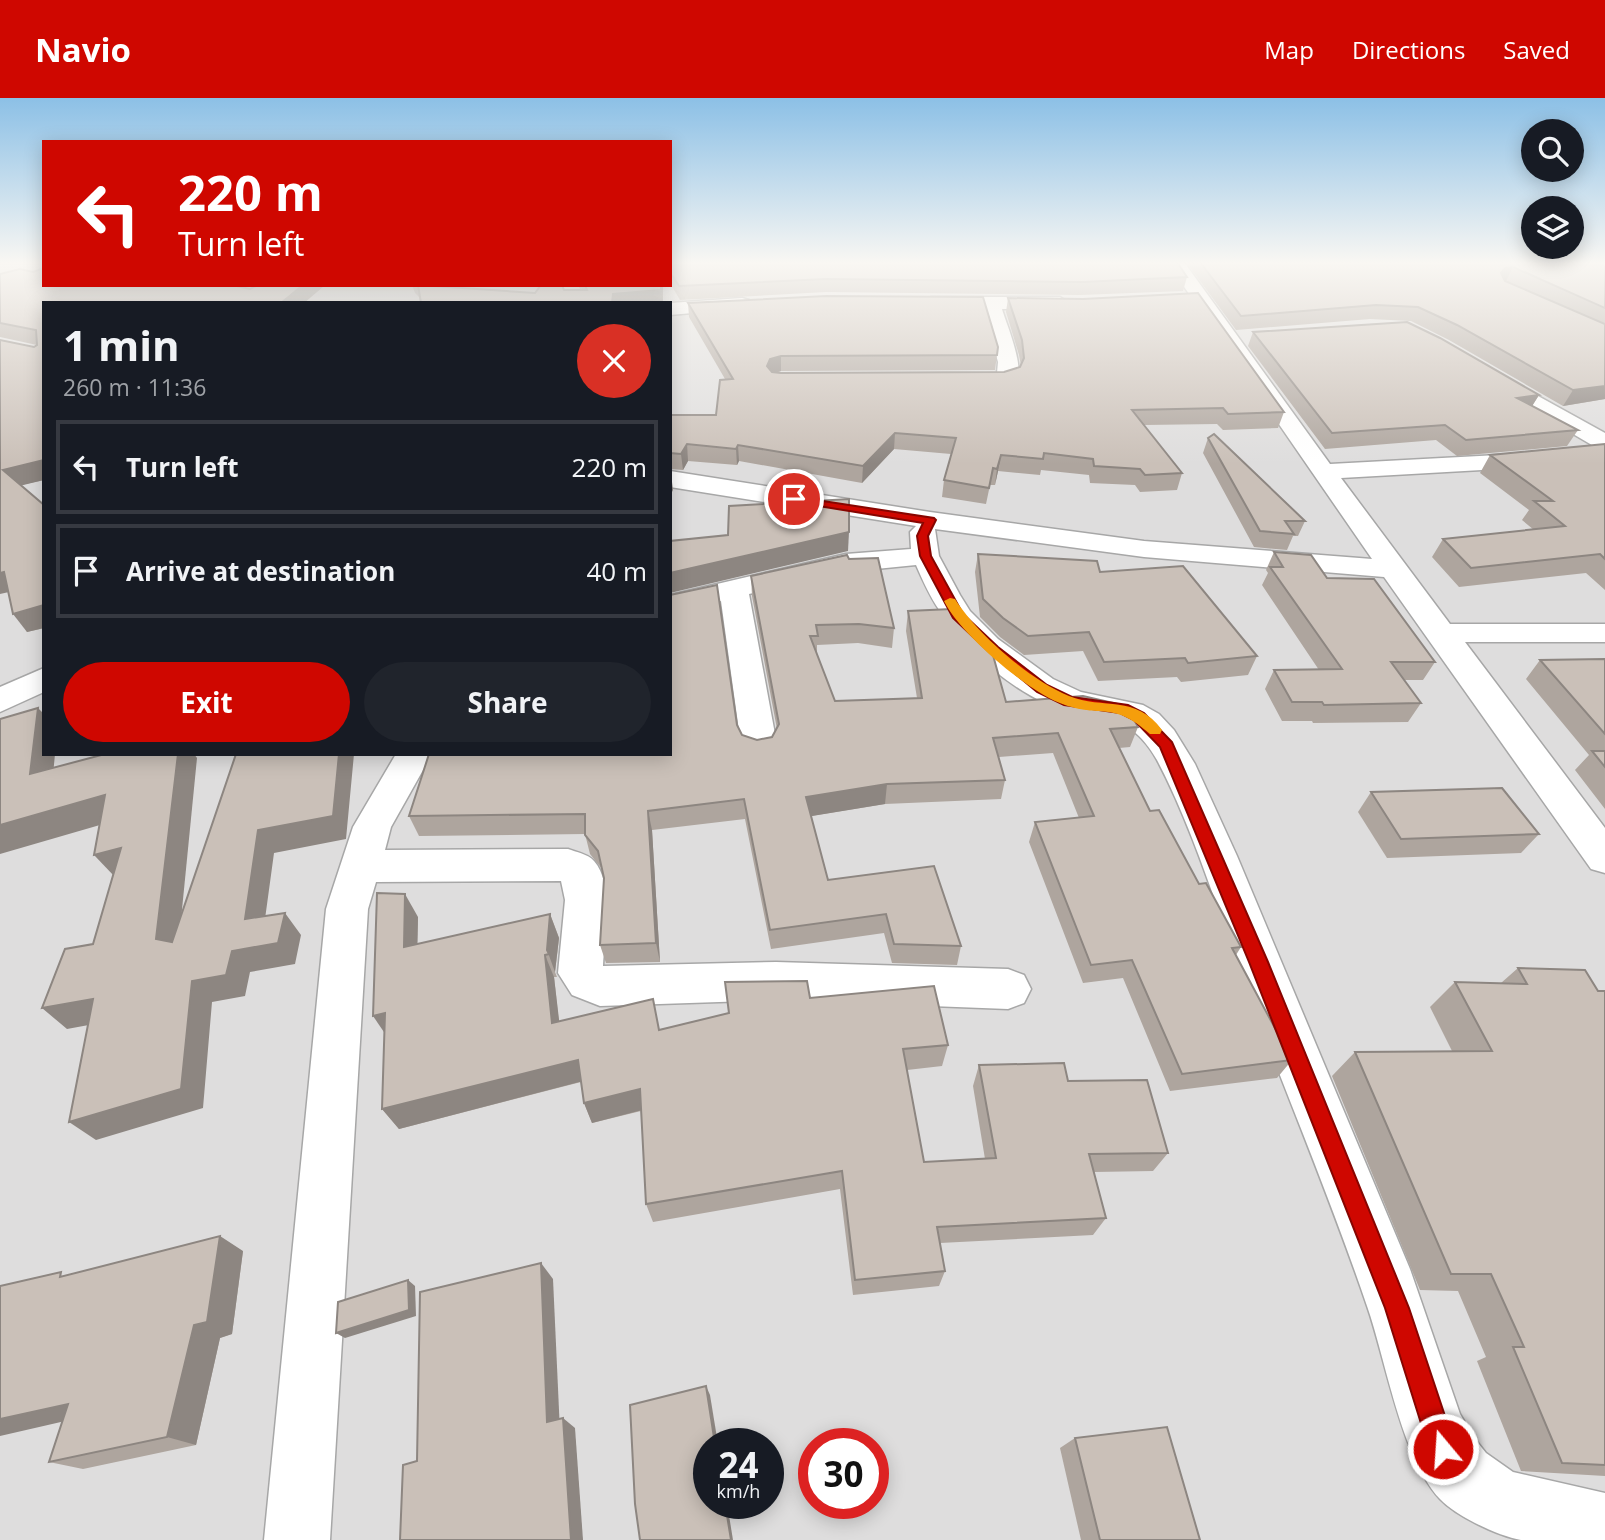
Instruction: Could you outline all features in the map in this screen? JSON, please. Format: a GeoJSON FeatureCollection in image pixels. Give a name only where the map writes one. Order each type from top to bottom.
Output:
{"type":"FeatureCollection","features":[{"type":"Feature","properties":{"kind":"street"},"geometry":{"type":"LineString","coordinates":[[943,380],[993,381],[1008,377],[1008,362],[999,329]]}},
{"type":"Feature","properties":{"kind":"street"},"geometry":{"type":"LineString","coordinates":[[1230,329],[1242,338],[1323,472],[1605,858]]}},
{"type":"Feature","properties":{"kind":"street"},"geometry":{"type":"LineString","coordinates":[[1475,366],[1605,443]]}},
{"type":"Feature","properties":{"kind":"street"},"geometry":{"type":"LineString","coordinates":[[1323,472],[1581,455]]}},
{"type":"Feature","properties":{"kind":"street"},"geometry":{"type":"LineString","coordinates":[[672,479],[928,538],[1144,549],[1395,569]]}},
{"type":"Feature","properties":{"kind":"street"},"geometry":{"type":"LineString","coordinates":[[672,604],[846,563],[928,538]]}},
{"type":"Feature","properties":{"kind":"street"},"geometry":{"type":"LineString","coordinates":[[928,538],[958,615],[994,649],[1042,688],[1069,701],[1123,708],[1139,716],[1167,745],[1254,950],[1397,1308],[1443,1449],[1463,1476],[1484,1492],[1514,1504],[1605,1526]]}},
{"type":"Feature","properties":{"kind":"street"},"geometry":{"type":"LineString","coordinates":[[734,591],[760,745]]}},
{"type":"Feature","properties":{"kind":"street"},"geometry":{"type":"LineString","coordinates":[[1443,634],[1605,633]]}},
{"type":"Feature","properties":{"kind":"street"},"geometry":{"type":"LineString","coordinates":[[0,701],[42,679]]}},
{"type":"Feature","properties":{"kind":"street"},"geometry":{"type":"LineString","coordinates":[[297,1540],[347,909],[372,827],[413,756]]}},
{"type":"Feature","properties":{"kind":"street"},"geometry":{"type":"LineString","coordinates":[[359,866],[568,864],[579,872],[586,900],[580,973],[588,981],[600,986],[776,981],[1008,989]]}},
{"type":"Feature","properties":{"kind":"shaded area"},"geometry":{"type":"Polygon","coordinates":[[[0,329],[42,329],[42,756],[672,756],[672,329],[1605,329],[1605,1540],[0,1540],[0,329]]]}},
{"type":"Feature","properties":{"kind":"building"},"geometry":{"type":"Polygon","coordinates":[[[32,329],[42,329],[42,460],[3,470],[42,503],[42,606],[13,614],[4,572],[0,573],[0,340],[34,347],[37,345],[36,330],[32,329]]]}},
{"type":"Feature","properties":{"kind":"building"},"geometry":{"type":"Polygon","coordinates":[[[704,329],[993,329],[998,347],[997,355],[781,356],[770,359],[767,366],[772,372],[781,373],[1004,372],[1020,367],[1024,358],[1018,329],[1224,329],[1284,412],[1228,414],[1223,408],[1132,410],[1182,473],[1145,475],[1140,469],[1094,466],[1093,459],[1044,453],[1043,459],[1001,455],[997,469],[993,468],[989,488],[944,480],[956,438],[895,433],[863,466],[738,445],[736,449],[687,444],[681,454],[672,453],[672,415],[716,415],[720,380],[733,379],[704,329]]]}},
{"type":"Feature","properties":{"kind":"building"},"geometry":{"type":"Polygon","coordinates":[[[1422,329],[1539,395],[1517,398],[1578,430],[1466,440],[1445,425],[1332,433],[1253,332],[1422,329]]]}},
{"type":"Feature","properties":{"kind":"building"},"geometry":{"type":"Polygon","coordinates":[[[1465,329],[1605,329],[1605,386],[1573,390],[1465,329]]]}},
{"type":"Feature","properties":{"kind":"building"},"geometry":{"type":"Polygon","coordinates":[[[1214,434],[1305,521],[1285,521],[1294,534],[1260,531],[1208,438],[1214,434]]]}},
{"type":"Feature","properties":{"kind":"building"},"geometry":{"type":"Polygon","coordinates":[[[1605,444],[1605,559],[1600,554],[1471,568],[1443,539],[1565,526],[1534,501],[1553,501],[1490,455],[1605,444]]]}},
{"type":"Feature","properties":{"kind":"building"},"geometry":{"type":"Polygon","coordinates":[[[849,499],[849,532],[672,573],[672,541],[728,535],[729,506],[849,499]]]}},
{"type":"Feature","properties":{"kind":"building"},"geometry":{"type":"Polygon","coordinates":[[[1274,552],[1311,555],[1327,578],[1374,579],[1435,662],[1391,662],[1421,703],[1324,705],[1322,702],[1292,702],[1274,670],[1342,669],[1270,567],[1283,567],[1274,552]]]}},
{"type":"Feature","properties":{"kind":"building"},"geometry":{"type":"Polygon","coordinates":[[[978,554],[1097,561],[1100,572],[1183,566],[1257,656],[1188,663],[1185,658],[1104,662],[1089,632],[1028,636],[983,599],[978,554]]]}},
{"type":"Feature","properties":{"kind":"building"},"geometry":{"type":"Polygon","coordinates":[[[847,555],[849,559],[878,558],[894,628],[859,624],[816,625],[818,636],[810,636],[835,701],[922,698],[908,611],[952,609],[991,648],[1006,702],[1083,696],[1127,706],[1138,727],[1110,729],[1150,811],[1159,810],[1199,884],[1206,883],[1241,947],[1232,948],[1292,1060],[1182,1074],[1132,960],[1091,965],[1035,822],[1094,816],[1058,733],[993,738],[1005,780],[887,784],[806,797],[828,880],[934,866],[961,946],[894,944],[886,914],[770,930],[744,799],[648,811],[656,943],[600,945],[604,878],[598,851],[585,835],[585,814],[409,816],[428,756],[672,756],[672,595],[717,585],[737,725],[742,735],[757,740],[772,737],[779,724],[751,576],[847,555]]]}},
{"type":"Feature","properties":{"kind":"building"},"geometry":{"type":"Polygon","coordinates":[[[1605,659],[1605,734],[1540,660],[1605,659]]]}},
{"type":"Feature","properties":{"kind":"building"},"geometry":{"type":"Polygon","coordinates":[[[38,708],[30,774],[98,756],[178,756],[156,939],[172,942],[235,756],[339,756],[333,816],[258,830],[245,919],[285,913],[278,943],[232,951],[226,975],[192,981],[181,1089],[69,1122],[93,999],[42,1008],[65,949],[93,944],[121,848],[94,855],[105,795],[0,825],[0,719],[38,708]]]}},
{"type":"Feature","properties":{"kind":"building"},"geometry":{"type":"Polygon","coordinates":[[[1592,751],[1605,751],[1605,767],[1592,751]]]}},
{"type":"Feature","properties":{"kind":"building"},"geometry":{"type":"Polygon","coordinates":[[[1502,788],[1539,834],[1401,839],[1371,792],[1502,788]]]}},
{"type":"Feature","properties":{"kind":"building"},"geometry":{"type":"Polygon","coordinates":[[[377,893],[405,894],[404,947],[550,914],[549,954],[545,955],[552,1023],[653,999],[659,1030],[729,1013],[725,982],[807,981],[810,998],[934,986],[948,1045],[903,1049],[924,1162],[996,1158],[979,1065],[1064,1063],[1068,1081],[1147,1080],[1168,1153],[1089,1154],[1106,1218],[937,1227],[945,1271],[855,1280],[842,1171],[646,1204],[640,1089],[584,1103],[578,1060],[382,1109],[385,1013],[373,1016],[377,893]]]}},
{"type":"Feature","properties":{"kind":"building"},"geometry":{"type":"Polygon","coordinates":[[[1518,968],[1585,970],[1598,991],[1605,991],[1605,1465],[1562,1463],[1513,1347],[1524,1347],[1491,1274],[1451,1274],[1355,1052],[1492,1051],[1455,982],[1527,984],[1518,968]]]}},
{"type":"Feature","properties":{"kind":"building"},"geometry":{"type":"Polygon","coordinates":[[[220,1236],[207,1322],[194,1325],[167,1437],[49,1462],[68,1404],[0,1419],[0,1286],[61,1272],[60,1277],[220,1236]]]}},
{"type":"Feature","properties":{"kind":"building"},"geometry":{"type":"Polygon","coordinates":[[[541,1263],[547,1422],[563,1418],[571,1540],[400,1540],[403,1465],[417,1461],[420,1292],[541,1263]]]}},
{"type":"Feature","properties":{"kind":"building"},"geometry":{"type":"Polygon","coordinates":[[[408,1280],[409,1310],[336,1333],[338,1302],[408,1280]]]}},
{"type":"Feature","properties":{"kind":"building"},"geometry":{"type":"Polygon","coordinates":[[[706,1386],[713,1428],[693,1428],[693,1519],[728,1519],[731,1540],[640,1540],[635,1504],[630,1405],[706,1386]]]}},
{"type":"Feature","properties":{"kind":"building"},"geometry":{"type":"Polygon","coordinates":[[[1167,1427],[1200,1540],[1100,1540],[1075,1438],[1167,1427]]]}},
{"type":"Feature","properties":{"kind":"slow traffic"},"geometry":{"type":"LineString","coordinates":[[950,601],[958,615],[1042,688],[1069,701],[1123,708],[1139,716],[1155,730]]}},
{"type":"Feature","properties":{"kind":"route"},"geometry":{"type":"LineString","coordinates":[[794,499],[930,520],[923,536],[925,556],[958,615],[1042,688],[1069,701],[1123,708],[1139,716],[1167,745],[1259,962],[1397,1308],[1443,1449]]}}]}
